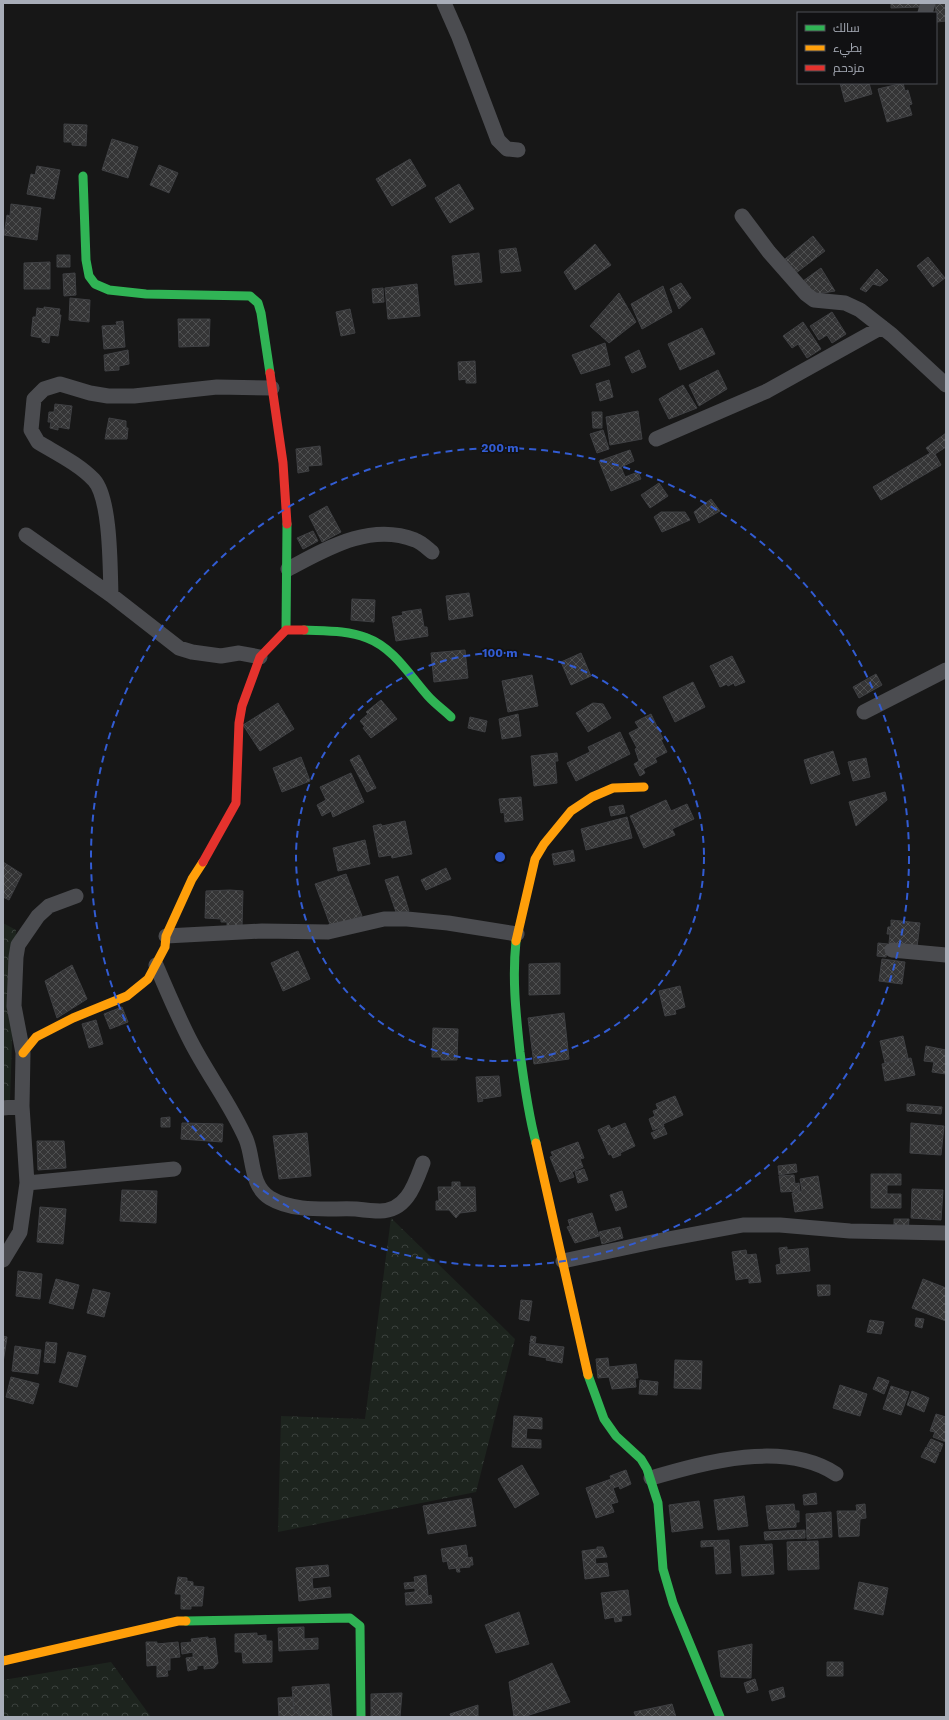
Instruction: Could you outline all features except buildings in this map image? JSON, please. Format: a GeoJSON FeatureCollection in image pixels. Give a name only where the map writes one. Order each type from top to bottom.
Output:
{"type":"FeatureCollection","features":[{"type":"Feature","properties":{"kind":"street"},"geometry":{"type":"LineString","coordinates":[[444,3],[459,37],[498,140],[507,149],[518,150]]}},
{"type":"Feature","properties":{"kind":"street"},"geometry":{"type":"LineString","coordinates":[[23,1053],[36,1037],[54,1027],[127,996],[148,979],[165,947],[166,936],[192,880],[209,853],[236,803],[239,723],[249,684],[260,657],[286,630],[288,569],[285,486],[261,313],[258,303],[250,296],[146,294],[109,290],[95,284],[89,276],[86,260],[83,176]]}},
{"type":"Feature","properties":{"kind":"street"},"geometry":{"type":"LineString","coordinates":[[742,216],[769,252],[810,297],[814,300],[851,305],[860,310],[882,326],[946,385]]}},
{"type":"Feature","properties":{"kind":"street"},"geometry":{"type":"LineString","coordinates":[[656,439],[766,391],[882,326]]}},
{"type":"Feature","properties":{"kind":"street"},"geometry":{"type":"LineString","coordinates":[[111,595],[109,543],[101,493],[95,481],[84,471],[38,442],[31,430],[34,399],[44,389],[60,384],[90,393],[108,396],[134,396],[216,387],[272,388]]}},
{"type":"Feature","properties":{"kind":"street"},"geometry":{"type":"LineString","coordinates":[[288,569],[317,554],[362,535],[398,534],[416,540],[432,552]]}},
{"type":"Feature","properties":{"kind":"street"},"geometry":{"type":"LineString","coordinates":[[26,535],[111,595],[180,648],[192,652],[221,656],[239,653],[260,657]]}},
{"type":"Feature","properties":{"kind":"street"},"geometry":{"type":"LineString","coordinates":[[286,630],[333,632],[356,635],[376,642],[401,664],[429,697],[451,717]]}},
{"type":"Feature","properties":{"kind":"street"},"geometry":{"type":"LineString","coordinates":[[864,712],[946,670]]}},
{"type":"Feature","properties":{"kind":"street"},"geometry":{"type":"LineString","coordinates":[[644,787],[613,788],[592,797],[571,811],[558,826],[535,859],[517,934],[513,969],[514,991],[522,1074],[528,1114],[542,1166],[584,1365],[604,1420],[616,1436],[644,1463],[651,1478],[658,1503],[663,1569],[673,1603],[720,1717]]}},
{"type":"Feature","properties":{"kind":"street"},"geometry":{"type":"LineString","coordinates":[[3,1260],[20,1232],[26,1183],[22,1106],[23,1053],[14,1006],[16,957],[18,945],[38,916],[49,906],[76,896]]}},
{"type":"Feature","properties":{"kind":"street"},"geometry":{"type":"LineString","coordinates":[[166,936],[262,931],[328,932],[384,919],[407,919],[517,934]]}},
{"type":"Feature","properties":{"kind":"street"},"geometry":{"type":"LineString","coordinates":[[892,950],[946,955]]}},
{"type":"Feature","properties":{"kind":"street"},"geometry":{"type":"LineString","coordinates":[[156,965],[190,1041],[238,1120],[248,1143],[256,1181],[260,1190],[270,1198],[289,1206],[319,1209],[382,1211],[400,1206],[412,1189],[423,1163]]}},
{"type":"Feature","properties":{"kind":"street"},"geometry":{"type":"LineString","coordinates":[[3,1108],[22,1106]]}},
{"type":"Feature","properties":{"kind":"street"},"geometry":{"type":"LineString","coordinates":[[26,1183],[174,1169]]}},
{"type":"Feature","properties":{"kind":"street"},"geometry":{"type":"LineString","coordinates":[[563,1261],[657,1240],[743,1225],[780,1225],[850,1231],[946,1233]]}},
{"type":"Feature","properties":{"kind":"street"},"geometry":{"type":"LineString","coordinates":[[651,1478],[710,1462],[764,1457],[810,1461],[824,1466],[836,1474]]}},
{"type":"Feature","properties":{"kind":"street"},"geometry":{"type":"LineString","coordinates":[[3,1661],[178,1621],[350,1618],[360,1626],[362,1694],[361,1717]]}},
{"type":"Feature","properties":{"kind":"green space"},"geometry":{"type":"Polygon","coordinates":[[[3,923],[16,930],[10,1100],[3,1100],[3,923]]]}},
{"type":"Feature","properties":{"kind":"green space"},"geometry":{"type":"Polygon","coordinates":[[[391,1218],[515,1339],[476,1492],[278,1532],[281,1416],[365,1419],[391,1218]]]}},
{"type":"Feature","properties":{"kind":"green space"},"geometry":{"type":"Polygon","coordinates":[[[111,1662],[151,1717],[3,1717],[3,1680],[111,1662]]]}},
{"type":"Feature","properties":{"kind":"traffic: fast"},"geometry":{"type":"LineString","coordinates":[[83,176],[86,260],[89,276],[95,284],[109,290],[146,294],[250,296],[258,303],[261,313],[270,373]]}},
{"type":"Feature","properties":{"kind":"traffic: fast"},"geometry":{"type":"LineString","coordinates":[[286,630],[287,524]]}},
{"type":"Feature","properties":{"kind":"traffic: fast"},"geometry":{"type":"LineString","coordinates":[[304,630],[336,631],[359,635],[377,643],[393,655],[431,699],[451,717]]}},
{"type":"Feature","properties":{"kind":"traffic: fast"},"geometry":{"type":"LineString","coordinates":[[516,941],[514,983],[517,1024],[526,1098],[536,1143]]}},
{"type":"Feature","properties":{"kind":"traffic: fast"},"geometry":{"type":"LineString","coordinates":[[588,1375],[604,1419],[616,1436],[641,1459],[647,1469],[658,1503],[663,1569],[673,1603],[720,1717]]}},
{"type":"Feature","properties":{"kind":"traffic: fast"},"geometry":{"type":"LineString","coordinates":[[186,1621],[350,1618],[360,1626],[361,1717]]}},
{"type":"Feature","properties":{"kind":"traffic: slow"},"geometry":{"type":"LineString","coordinates":[[516,941],[535,859],[544,844],[571,811],[592,797],[613,788],[644,787]]}},
{"type":"Feature","properties":{"kind":"traffic: slow"},"geometry":{"type":"LineString","coordinates":[[23,1053],[36,1037],[73,1018],[127,996],[148,979],[165,947],[166,936],[192,879],[203,862]]}},
{"type":"Feature","properties":{"kind":"traffic: slow"},"geometry":{"type":"LineString","coordinates":[[536,1143],[588,1375]]}},
{"type":"Feature","properties":{"kind":"traffic: slow"},"geometry":{"type":"LineString","coordinates":[[3,1661],[178,1621],[186,1621]]}},
{"type":"Feature","properties":{"kind":"traffic: jam"},"geometry":{"type":"LineString","coordinates":[[270,373],[283,463],[287,524]]}},
{"type":"Feature","properties":{"kind":"traffic: jam"},"geometry":{"type":"LineString","coordinates":[[203,862],[236,803],[239,723],[242,706],[260,657],[286,630],[304,630]]}}]}
